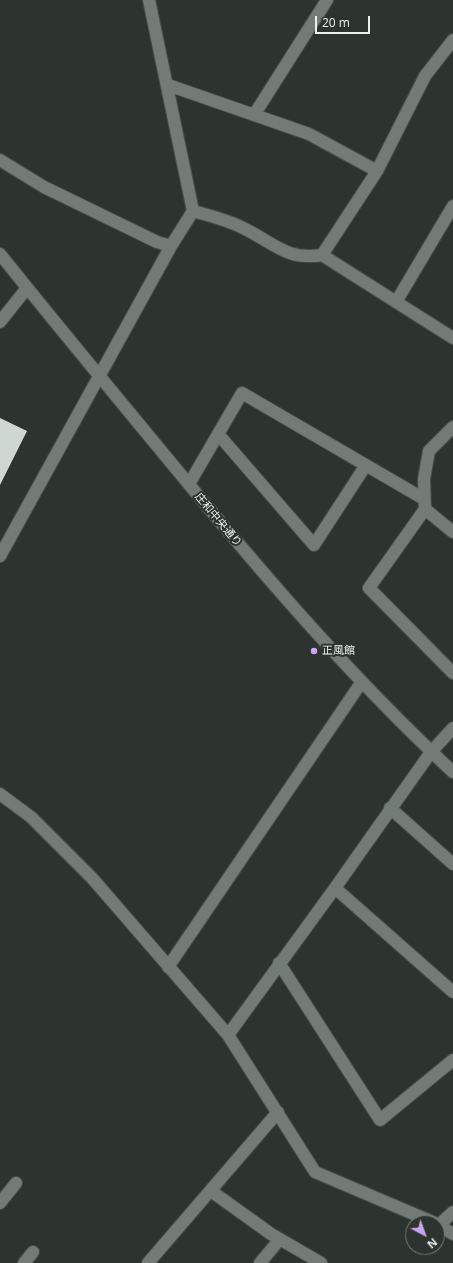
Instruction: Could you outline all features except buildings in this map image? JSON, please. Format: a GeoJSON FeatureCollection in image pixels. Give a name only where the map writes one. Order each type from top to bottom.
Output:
{"type":"FeatureCollection","features":[{"type":"Feature","properties":{"kind":"street"},"geometry":{"type":"LineString","coordinates":[[0,556],[171,246],[193,211],[168,85],[149,0]]}},
{"type":"Feature","properties":{"kind":"street"},"geometry":{"type":"LineString","coordinates":[[254,115],[327,0]]}},
{"type":"Feature","properties":{"kind":"street"},"geometry":{"type":"LineString","coordinates":[[322,255],[377,171],[425,76],[453,40]]}},
{"type":"Feature","properties":{"kind":"street"},"geometry":{"type":"LineString","coordinates":[[168,85],[309,134],[377,171]]}},
{"type":"Feature","properties":{"kind":"street"},"geometry":{"type":"LineString","coordinates":[[0,160],[44,187],[157,242],[171,246]]}},
{"type":"Feature","properties":{"kind":"street"},"geometry":{"type":"LineString","coordinates":[[396,302],[453,206]]}},
{"type":"Feature","properties":{"kind":"street"},"geometry":{"type":"LineString","coordinates":[[193,211],[242,227],[283,251],[295,256],[307,257],[322,255],[453,338]]}},
{"type":"Feature","properties":{"kind":"street","name":"庄和中央通り"},"geometry":{"type":"LineString","coordinates":[[0,254],[99,376],[305,622],[361,683],[453,772]]}},
{"type":"Feature","properties":{"kind":"street"},"geometry":{"type":"LineString","coordinates":[[0,322],[27,288]]}},
{"type":"Feature","properties":{"kind":"street"},"geometry":{"type":"LineString","coordinates":[[189,484],[242,394],[366,465],[425,504],[453,532]]}},
{"type":"Feature","properties":{"kind":"street"},"geometry":{"type":"LineString","coordinates":[[453,426],[429,451],[424,479],[425,504],[369,588],[453,673]]}},
{"type":"Feature","properties":{"kind":"street"},"geometry":{"type":"LineString","coordinates":[[218,434],[314,545],[366,465]]}},
{"type":"Feature","properties":{"kind":"street"},"geometry":{"type":"LineString","coordinates":[[168,967],[361,683]]}},
{"type":"Feature","properties":{"kind":"street"},"geometry":{"type":"LineString","coordinates":[[228,1035],[335,888],[390,808],[431,752],[453,728]]}},
{"type":"Feature","properties":{"kind":"street"},"geometry":{"type":"LineString","coordinates":[[0,794],[31,817],[92,878],[228,1035],[315,1172],[416,1215]]}},
{"type":"Feature","properties":{"kind":"street"},"geometry":{"type":"LineString","coordinates":[[390,808],[453,864]]}},
{"type":"Feature","properties":{"kind":"street"},"geometry":{"type":"LineString","coordinates":[[335,888],[453,992]]}},
{"type":"Feature","properties":{"kind":"street"},"geometry":{"type":"LineString","coordinates":[[279,963],[380,1120],[453,1060]]}},
{"type":"Feature","properties":{"kind":"street"},"geometry":{"type":"LineString","coordinates":[[148,1263],[278,1112]]}},
{"type":"Feature","properties":{"kind":"street"},"geometry":{"type":"LineString","coordinates":[[0,1203],[16,1183]]}},
{"type":"Feature","properties":{"kind":"street"},"geometry":{"type":"LineString","coordinates":[[211,1191],[280,1239],[321,1263]]}},
{"type":"Feature","properties":{"kind":"street"},"geometry":{"type":"LineString","coordinates":[[260,1263],[280,1239]]}},
{"type":"Feature","properties":{"kind":"street"},"geometry":{"type":"LineString","coordinates":[[24,1263],[33,1252]]}},
{"type":"Feature","properties":{"kind":"place","name":"正風館"},"geometry":{"type":"Point","coordinates":[314,651]}}]}
